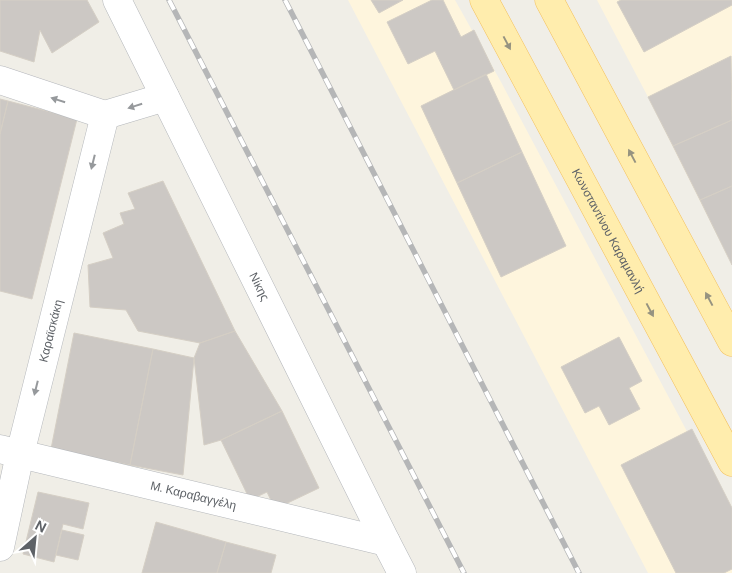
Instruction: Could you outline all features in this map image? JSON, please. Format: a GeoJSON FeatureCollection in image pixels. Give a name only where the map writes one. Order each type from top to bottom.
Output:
{"type":"FeatureCollection","features":[{"type":"Feature","properties":{"kind":"main road","name":"Κωνσταντίνου Καραμανλή"},"geometry":{"type":"LineString","coordinates":[[484,0],[732,462]]}},
{"type":"Feature","properties":{"kind":"main road"},"geometry":{"type":"LineString","coordinates":[[549,0],[732,342]]}},
{"type":"Feature","properties":{"kind":"street","name":"Νίκης"},"geometry":{"type":"LineString","coordinates":[[117,0],[402,573]]}},
{"type":"Feature","properties":{"kind":"street"},"geometry":{"type":"LineString","coordinates":[[0,80],[105,115],[164,97]]}},
{"type":"Feature","properties":{"kind":"street","name":"Καραϊσκάκη"},"geometry":{"type":"LineString","coordinates":[[0,547],[10,451],[105,115]]}},
{"type":"Feature","properties":{"kind":"street","name":"Μ. Καραβαγγέλη"},"geometry":{"type":"LineString","coordinates":[[10,451],[386,542]]}},
{"type":"Feature","properties":{"kind":"shaded area"},"geometry":{"type":"Polygon","coordinates":[[[348,0],[455,0],[501,82],[732,516],[732,573],[648,573],[348,0]]]}},
{"type":"Feature","properties":{"kind":"shaded area"},"geometry":{"type":"Polygon","coordinates":[[[597,0],[732,0],[732,265],[648,97],[597,0]]]}},
{"type":"Feature","properties":{"kind":"building"},"geometry":{"type":"Polygon","coordinates":[[[0,0],[87,0],[99,22],[52,53],[40,30],[34,62],[0,51],[0,0]]]}},
{"type":"Feature","properties":{"kind":"building"},"geometry":{"type":"Polygon","coordinates":[[[371,0],[403,0],[379,13],[371,0]]]}},
{"type":"Feature","properties":{"kind":"building"},"geometry":{"type":"Polygon","coordinates":[[[432,0],[443,0],[461,37],[474,30],[494,71],[454,90],[435,51],[408,64],[387,22],[432,0]]]}},
{"type":"Feature","properties":{"kind":"building"},"geometry":{"type":"Polygon","coordinates":[[[621,0],[732,0],[732,5],[644,52],[617,2],[621,0]]]}},
{"type":"Feature","properties":{"kind":"building"},"geometry":{"type":"Polygon","coordinates":[[[731,56],[732,120],[673,146],[648,97],[731,56]]]}},
{"type":"Feature","properties":{"kind":"building"},"geometry":{"type":"Polygon","coordinates":[[[486,74],[522,152],[457,183],[421,106],[486,74]]]}},
{"type":"Feature","properties":{"kind":"building"},"geometry":{"type":"Polygon","coordinates":[[[0,99],[8,101],[0,134],[0,99]]]}},
{"type":"Feature","properties":{"kind":"building"},"geometry":{"type":"Polygon","coordinates":[[[8,101],[77,119],[32,299],[0,291],[0,134],[8,101]]]}},
{"type":"Feature","properties":{"kind":"building"},"geometry":{"type":"Polygon","coordinates":[[[732,120],[732,186],[700,200],[673,146],[732,120]]]}},
{"type":"Feature","properties":{"kind":"building"},"geometry":{"type":"Polygon","coordinates":[[[522,152],[566,246],[501,277],[457,183],[522,152]]]}},
{"type":"Feature","properties":{"kind":"building"},"geometry":{"type":"Polygon","coordinates":[[[163,181],[235,331],[200,343],[138,331],[126,310],[90,307],[88,265],[113,258],[103,233],[124,224],[120,213],[135,209],[128,193],[163,181]]]}},
{"type":"Feature","properties":{"kind":"building"},"geometry":{"type":"Polygon","coordinates":[[[732,186],[732,265],[700,200],[732,186]]]}},
{"type":"Feature","properties":{"kind":"building"},"geometry":{"type":"Polygon","coordinates":[[[235,331],[282,411],[221,440],[204,445],[194,358],[200,343],[235,331]]]}},
{"type":"Feature","properties":{"kind":"building"},"geometry":{"type":"Polygon","coordinates":[[[74,333],[153,349],[130,465],[51,449],[74,333]]]}},
{"type":"Feature","properties":{"kind":"building"},"geometry":{"type":"Polygon","coordinates":[[[619,337],[642,381],[629,388],[640,409],[609,425],[599,406],[585,413],[561,367],[619,337]]]}},
{"type":"Feature","properties":{"kind":"building"},"geometry":{"type":"Polygon","coordinates":[[[153,349],[194,358],[183,475],[130,465],[153,349]]]}},
{"type":"Feature","properties":{"kind":"building"},"geometry":{"type":"Polygon","coordinates":[[[282,411],[319,488],[275,509],[267,492],[250,500],[221,440],[282,411]]]}},
{"type":"Feature","properties":{"kind":"building"},"geometry":{"type":"Polygon","coordinates":[[[692,429],[732,508],[732,569],[724,573],[676,573],[621,465],[692,429]]]}},
{"type":"Feature","properties":{"kind":"building"},"geometry":{"type":"Polygon","coordinates":[[[38,492],[89,503],[83,529],[63,524],[54,562],[23,554],[38,492]]]}},
{"type":"Feature","properties":{"kind":"building"},"geometry":{"type":"Polygon","coordinates":[[[156,522],[226,542],[217,573],[142,573],[156,522]]]}},
{"type":"Feature","properties":{"kind":"building"},"geometry":{"type":"Polygon","coordinates":[[[62,530],[84,535],[78,560],[56,555],[62,530]]]}},
{"type":"Feature","properties":{"kind":"building"},"geometry":{"type":"Polygon","coordinates":[[[226,542],[276,555],[271,573],[217,573],[226,542]]]}},
{"type":"Feature","properties":{"kind":"railway"},"geometry":{"type":"LineString","coordinates":[[169,0],[464,573]]}},
{"type":"Feature","properties":{"kind":"railway"},"geometry":{"type":"LineString","coordinates":[[285,0],[579,573]]}}]}
